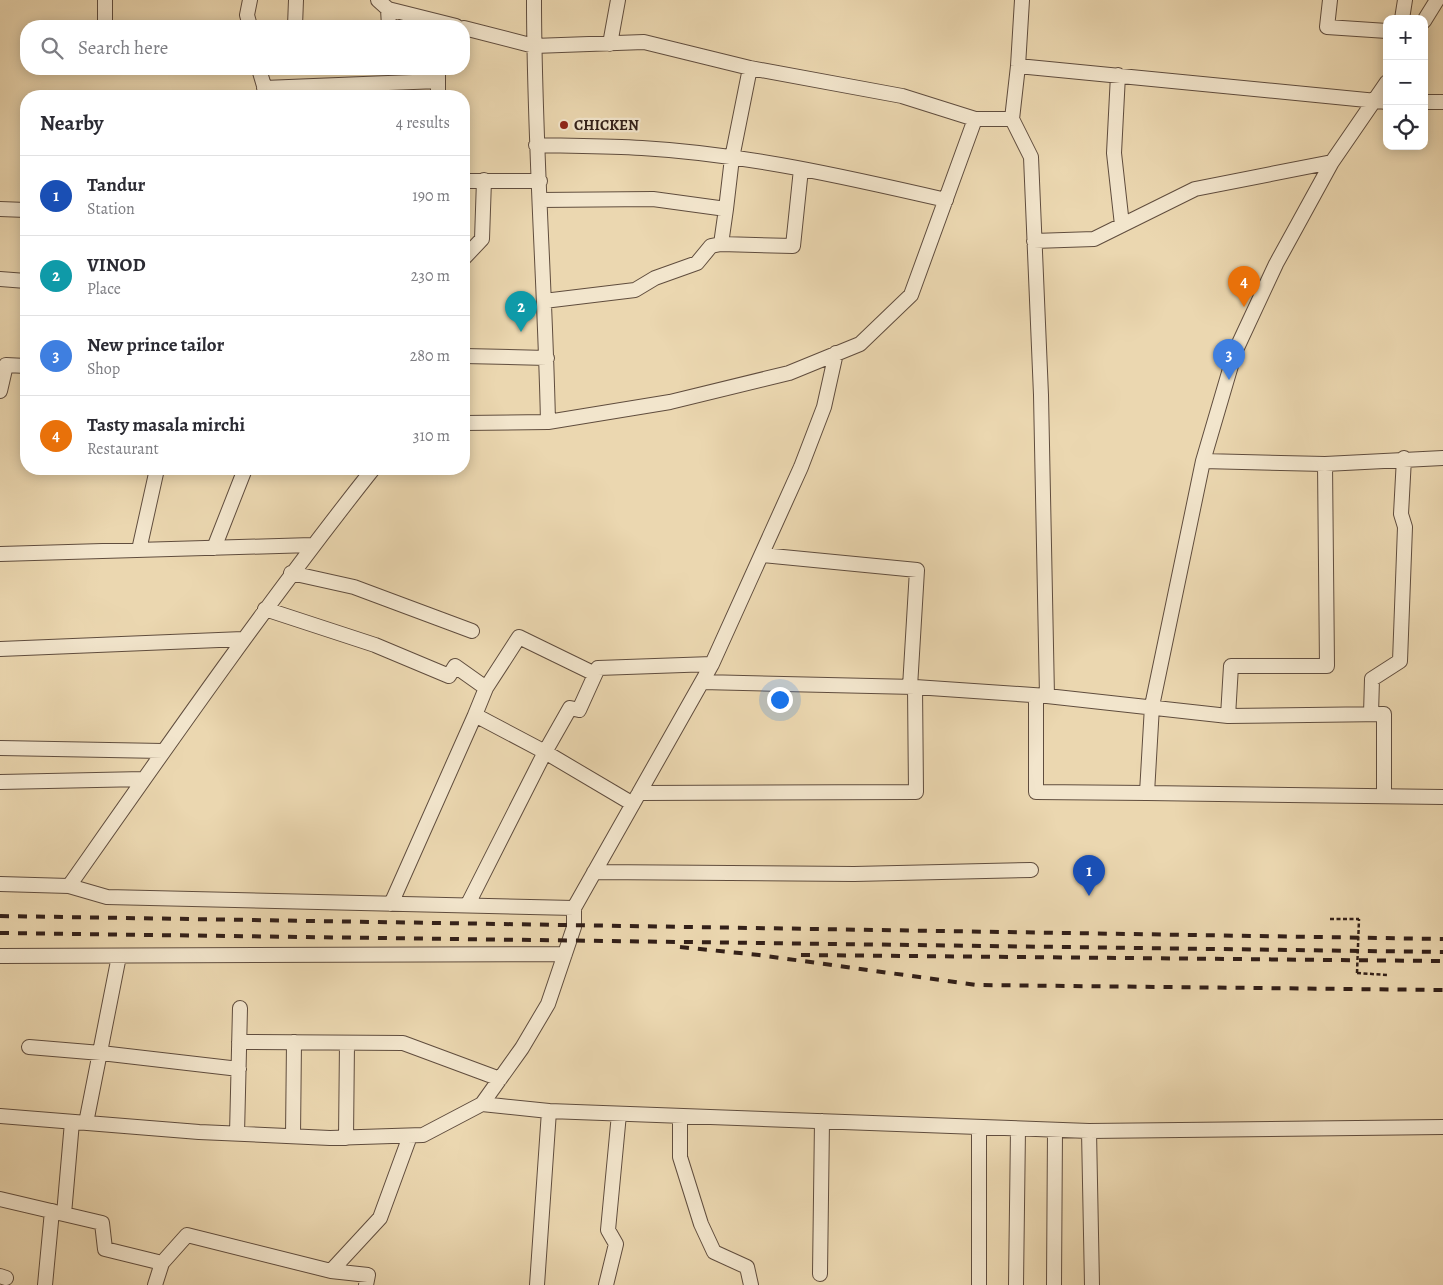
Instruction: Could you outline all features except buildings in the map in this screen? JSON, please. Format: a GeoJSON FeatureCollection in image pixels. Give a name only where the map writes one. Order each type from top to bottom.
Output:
{"type":"FeatureCollection","features":[{"type":"Feature","properties":{"kind":"street"},"geometry":{"type":"LineString","coordinates":[[105,0],[105,20]]}},
{"type":"Feature","properties":{"kind":"street"},"geometry":{"type":"LineString","coordinates":[[248,20],[247,15],[250,0]]}},
{"type":"Feature","properties":{"kind":"street"},"geometry":{"type":"LineString","coordinates":[[295,20],[296,0]]}},
{"type":"Feature","properties":{"kind":"street"},"geometry":{"type":"LineString","coordinates":[[534,0],[536,145],[540,181],[548,422]]}},
{"type":"Feature","properties":{"kind":"street"},"geometry":{"type":"LineString","coordinates":[[610,44],[618,0]]}},
{"type":"Feature","properties":{"kind":"street"},"geometry":{"type":"LineString","coordinates":[[1022,0],[1018,66],[1012,119],[1031,157],[1041,395],[1041,696],[1036,792],[1148,786],[1443,797]]}},
{"type":"Feature","properties":{"kind":"street"},"geometry":{"type":"LineString","coordinates":[[1330,0],[1327,28],[1383,31]]}},
{"type":"Feature","properties":{"kind":"street"},"geometry":{"type":"LineString","coordinates":[[1403,15],[1405,0]]}},
{"type":"Feature","properties":{"kind":"street"},"geometry":{"type":"LineString","coordinates":[[1428,15],[1437,0]]}},
{"type":"Feature","properties":{"kind":"street"},"geometry":{"type":"LineString","coordinates":[[383,5],[425,20]]}},
{"type":"Feature","properties":{"kind":"street"},"geometry":{"type":"LineString","coordinates":[[383,5],[387,20]]}},
{"type":"Feature","properties":{"kind":"street"},"geometry":{"type":"LineString","coordinates":[[470,30],[534,46],[644,42],[750,68],[902,96],[975,119],[1012,119]]}},
{"type":"Feature","properties":{"kind":"street"},"geometry":{"type":"LineString","coordinates":[[1018,66],[1381,102]]}},
{"type":"Feature","properties":{"kind":"street"},"geometry":{"type":"LineString","coordinates":[[721,244],[732,158],[750,68]]}},
{"type":"Feature","properties":{"kind":"street"},"geometry":{"type":"LineString","coordinates":[[261,75],[264,90]]}},
{"type":"Feature","properties":{"kind":"street"},"geometry":{"type":"LineString","coordinates":[[285,90],[438,75],[438,90]]}},
{"type":"Feature","properties":{"kind":"street"},"geometry":{"type":"LineString","coordinates":[[1118,75],[1114,153],[1122,225]]}},
{"type":"Feature","properties":{"kind":"street"},"geometry":{"type":"LineString","coordinates":[[1148,786],[1152,706],[1203,462],[1235,352],[1276,264],[1332,162],[1381,102]]}},
{"type":"Feature","properties":{"kind":"street"},"geometry":{"type":"LineString","coordinates":[[1428,102],[1443,102]]}},
{"type":"Feature","properties":{"kind":"street"},"geometry":{"type":"LineString","coordinates":[[470,423],[548,422],[670,402],[789,373],[860,344],[911,295],[975,119]]}},
{"type":"Feature","properties":{"kind":"street"},"geometry":{"type":"LineString","coordinates":[[536,145],[643,148],[732,158],[801,168],[946,200]]}},
{"type":"Feature","properties":{"kind":"street"},"geometry":{"type":"LineString","coordinates":[[1034,241],[1094,239],[1196,189],[1332,162]]}},
{"type":"Feature","properties":{"kind":"street"},"geometry":{"type":"LineString","coordinates":[[544,300],[635,290],[655,278],[697,263],[711,246],[721,244],[793,246],[801,168]]}},
{"type":"Feature","properties":{"kind":"street"},"geometry":{"type":"LineString","coordinates":[[470,252],[482,239],[484,180]]}},
{"type":"Feature","properties":{"kind":"street"},"geometry":{"type":"LineString","coordinates":[[470,181],[540,181]]}},
{"type":"Feature","properties":{"kind":"street"},"geometry":{"type":"LineString","coordinates":[[540,200],[653,199],[726,209]]}},
{"type":"Feature","properties":{"kind":"street"},"geometry":{"type":"LineString","coordinates":[[0,209],[20,210]]}},
{"type":"Feature","properties":{"kind":"street"},"geometry":{"type":"LineString","coordinates":[[0,279],[20,281]]}},
{"type":"Feature","properties":{"kind":"street"},"geometry":{"type":"LineString","coordinates":[[0,1116],[237,1134],[346,1138],[423,1135],[482,1104],[548,1004],[574,927],[574,908],[712,664],[801,467],[820,416],[836,354]]}},
{"type":"Feature","properties":{"kind":"street"},"geometry":{"type":"LineString","coordinates":[[470,356],[547,358]]}},
{"type":"Feature","properties":{"kind":"street"},"geometry":{"type":"LineString","coordinates":[[0,391],[6,364],[20,365]]}},
{"type":"Feature","properties":{"kind":"street"},"geometry":{"type":"LineString","coordinates":[[1203,462],[1325,464],[1404,458],[1443,458]]}},
{"type":"Feature","properties":{"kind":"street"},"geometry":{"type":"LineString","coordinates":[[1371,714],[1372,679],[1400,661],[1405,527],[1401,514],[1404,458]]}},
{"type":"Feature","properties":{"kind":"street"},"geometry":{"type":"LineString","coordinates":[[1228,716],[1230,666],[1327,666],[1325,464]]}},
{"type":"Feature","properties":{"kind":"street"},"geometry":{"type":"LineString","coordinates":[[139,550],[156,475]]}},
{"type":"Feature","properties":{"kind":"street"},"geometry":{"type":"LineString","coordinates":[[214,548],[244,475]]}},
{"type":"Feature","properties":{"kind":"street"},"geometry":{"type":"LineString","coordinates":[[69,886],[291,573],[368,475]]}},
{"type":"Feature","properties":{"kind":"street"},"geometry":{"type":"LineString","coordinates":[[0,554],[312,545]]}},
{"type":"Feature","properties":{"kind":"street"},"geometry":{"type":"LineString","coordinates":[[475,715],[636,799],[916,792],[912,687],[917,570],[762,555]]}},
{"type":"Feature","properties":{"kind":"street"},"geometry":{"type":"LineString","coordinates":[[291,573],[354,587],[472,632]]}},
{"type":"Feature","properties":{"kind":"street"},"geometry":{"type":"LineString","coordinates":[[265,609],[375,645],[449,676],[455,666],[486,688]]}},
{"type":"Feature","properties":{"kind":"street"},"geometry":{"type":"LineString","coordinates":[[391,904],[486,688],[519,637],[595,674]]}},
{"type":"Feature","properties":{"kind":"street"},"geometry":{"type":"LineString","coordinates":[[0,649],[243,639]]}},
{"type":"Feature","properties":{"kind":"street"},"geometry":{"type":"LineString","coordinates":[[468,904],[545,752],[570,708],[579,710],[598,668],[712,664]]}},
{"type":"Feature","properties":{"kind":"street"},"geometry":{"type":"LineString","coordinates":[[702,682],[912,687],[1152,706],[1228,716],[1384,714],[1384,796]]}},
{"type":"Feature","properties":{"kind":"street"},"geometry":{"type":"LineString","coordinates":[[0,748],[163,751]]}},
{"type":"Feature","properties":{"kind":"street"},"geometry":{"type":"LineString","coordinates":[[0,782],[144,779]]}},
{"type":"Feature","properties":{"kind":"street"},"geometry":{"type":"LineString","coordinates":[[594,872],[854,874],[1031,870]]}},
{"type":"Feature","properties":{"kind":"street"},"geometry":{"type":"LineString","coordinates":[[0,884],[69,886],[107,897],[468,904],[574,908]]}},
{"type":"Feature","properties":{"kind":"street"},"geometry":{"type":"LineString","coordinates":[[0,956],[565,954]]}},
{"type":"Feature","properties":{"kind":"street"},"geometry":{"type":"LineString","coordinates":[[86,1123],[119,956]]}},
{"type":"Feature","properties":{"kind":"street"},"geometry":{"type":"LineString","coordinates":[[237,1134],[240,1008]]}},
{"type":"Feature","properties":{"kind":"street"},"geometry":{"type":"LineString","coordinates":[[239,1042],[403,1043],[500,1079]]}},
{"type":"Feature","properties":{"kind":"street"},"geometry":{"type":"LineString","coordinates":[[293,1136],[294,1042]]}},
{"type":"Feature","properties":{"kind":"street"},"geometry":{"type":"LineString","coordinates":[[346,1138],[347,1043]]}},
{"type":"Feature","properties":{"kind":"street"},"geometry":{"type":"LineString","coordinates":[[29,1048],[101,1053],[239,1069]]}},
{"type":"Feature","properties":{"kind":"street"},"geometry":{"type":"LineString","coordinates":[[482,1104],[549,1111],[1089,1131],[1443,1127]]}},
{"type":"Feature","properties":{"kind":"street"},"geometry":{"type":"LineString","coordinates":[[537,1285],[549,1111]]}},
{"type":"Feature","properties":{"kind":"street"},"geometry":{"type":"LineString","coordinates":[[606,1285],[616,1244],[608,1230],[619,1114]]}},
{"type":"Feature","properties":{"kind":"street"},"geometry":{"type":"LineString","coordinates":[[680,1116],[680,1157],[701,1224],[714,1252],[747,1267],[751,1285]]}},
{"type":"Feature","properties":{"kind":"street"},"geometry":{"type":"LineString","coordinates":[[820,1274],[822,1121]]}},
{"type":"Feature","properties":{"kind":"street"},"geometry":{"type":"LineString","coordinates":[[45,1285],[72,1122]]}},
{"type":"Feature","properties":{"kind":"street"},"geometry":{"type":"LineString","coordinates":[[979,1127],[979,1285]]}},
{"type":"Feature","properties":{"kind":"street"},"geometry":{"type":"LineString","coordinates":[[1016,1285],[1018,1128]]}},
{"type":"Feature","properties":{"kind":"street"},"geometry":{"type":"LineString","coordinates":[[1054,1285],[1055,1130]]}},
{"type":"Feature","properties":{"kind":"street"},"geometry":{"type":"LineString","coordinates":[[1089,1131],[1092,1285]]}},
{"type":"Feature","properties":{"kind":"street"},"geometry":{"type":"LineString","coordinates":[[332,1271],[380,1218],[410,1136]]}},
{"type":"Feature","properties":{"kind":"street"},"geometry":{"type":"LineString","coordinates":[[0,1199],[102,1224],[105,1249],[162,1263]]}},
{"type":"Feature","properties":{"kind":"street"},"geometry":{"type":"LineString","coordinates":[[156,1285],[162,1263],[187,1235],[332,1271],[368,1275],[366,1285]]}},
{"type":"Feature","properties":{"kind":"path"},"geometry":{"type":"LineString","coordinates":[[1330,919],[1358,919],[1357,974],[1387,975]]}},
{"type":"Feature","properties":{"kind":"railway"},"geometry":{"type":"LineString","coordinates":[[0,916],[1443,939]]}},
{"type":"Feature","properties":{"kind":"railway"},"geometry":{"type":"LineString","coordinates":[[0,933],[1443,952]]}},
{"type":"Feature","properties":{"kind":"railway"},"geometry":{"type":"LineString","coordinates":[[680,947],[759,955],[977,985],[1443,990]]}},
{"type":"Feature","properties":{"kind":"railway"},"geometry":{"type":"LineString","coordinates":[[801,955],[1443,961]]}},
{"type":"Feature","properties":{"kind":"place","name":"CHICKEN"},"geometry":{"type":"Point","coordinates":[564,125]}},
{"type":"Feature","properties":{"kind":"place","name":"Tasty masala mirchi"},"geometry":{"type":"Point","coordinates":[1244,307]}},
{"type":"Feature","properties":{"kind":"place","name":"VINOD"},"geometry":{"type":"Point","coordinates":[521,332]}},
{"type":"Feature","properties":{"kind":"place","name":"New prince tailor"},"geometry":{"type":"Point","coordinates":[1229,380]}},
{"type":"Feature","properties":{"kind":"place","name":"Tandur"},"geometry":{"type":"Point","coordinates":[1089,896]}}]}
